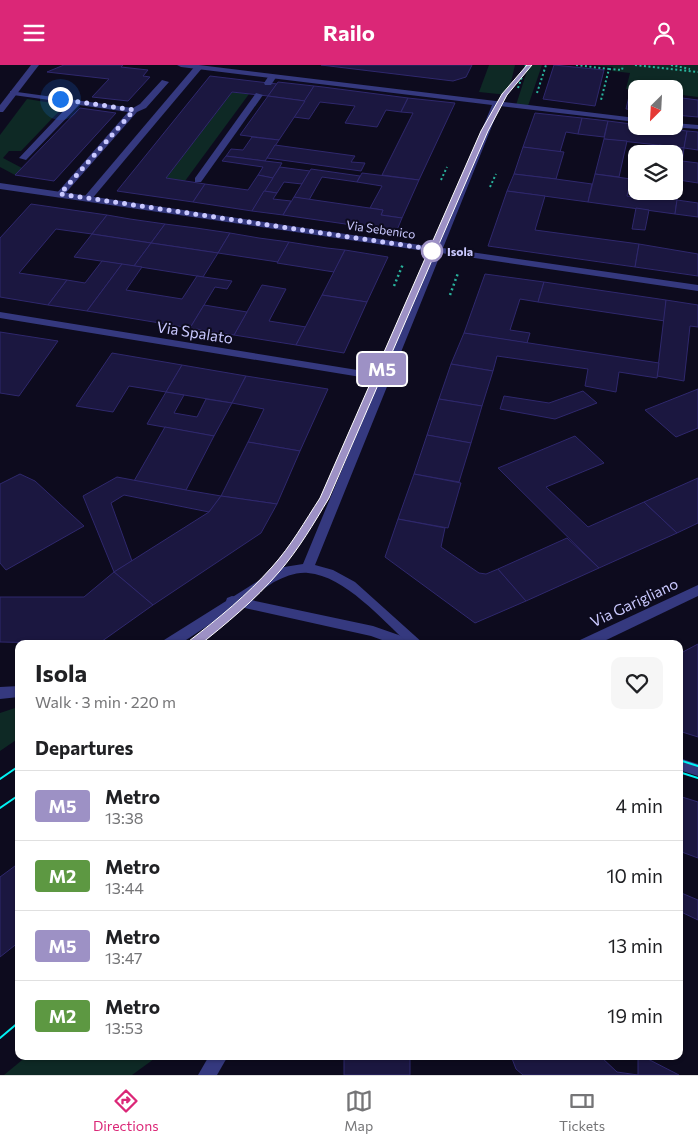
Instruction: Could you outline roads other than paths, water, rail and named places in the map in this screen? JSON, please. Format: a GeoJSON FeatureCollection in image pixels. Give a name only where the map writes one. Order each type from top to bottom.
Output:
{"type":"FeatureCollection","features":[{"type":"Feature","properties":{"kind":"street"},"geometry":{"type":"LineString","coordinates":[[0,110],[35,65]]}},
{"type":"Feature","properties":{"kind":"street"},"geometry":{"type":"LineString","coordinates":[[181,65],[271,79],[628,119]]}},
{"type":"Feature","properties":{"kind":"street"},"geometry":{"type":"LineString","coordinates":[[88,198],[199,67]]}},
{"type":"Feature","properties":{"kind":"street"},"geometry":{"type":"LineString","coordinates":[[60,194],[134,110],[143,106],[164,82]]}},
{"type":"Feature","properties":{"kind":"street"},"geometry":{"type":"LineString","coordinates":[[13,93],[134,110]]}},
{"type":"Feature","properties":{"kind":"street"},"geometry":{"type":"LineString","coordinates":[[198,180],[259,95]]}},
{"type":"Feature","properties":{"kind":"street"},"geometry":{"type":"LineString","coordinates":[[23,159],[77,102]]}},
{"type":"Feature","properties":{"kind":"street"},"geometry":{"type":"LineString","coordinates":[[307,569],[497,103]]}},
{"type":"Feature","properties":{"kind":"street"},"geometry":{"type":"LineString","coordinates":[[683,126],[698,127]]}},
{"type":"Feature","properties":{"kind":"street","name":"Via Sebenico"},"geometry":{"type":"LineString","coordinates":[[0,186],[698,288]]}},
{"type":"Feature","properties":{"kind":"street","name":"Via Spalato"},"geometry":{"type":"LineString","coordinates":[[0,315],[385,379]]}},
{"type":"Feature","properties":{"kind":"street"},"geometry":{"type":"LineString","coordinates":[[176,640],[232,601],[288,570],[307,569],[329,573],[351,585],[413,640]]}},
{"type":"Feature","properties":{"kind":"street","name":"Via Garigliano"},"geometry":{"type":"LineString","coordinates":[[592,640],[698,590]]}},
{"type":"Feature","properties":{"kind":"street"},"geometry":{"type":"LineString","coordinates":[[232,601],[373,631],[397,640]]}},
{"type":"Feature","properties":{"kind":"street"},"geometry":{"type":"LineString","coordinates":[[0,693],[15,691]]}},
{"type":"Feature","properties":{"kind":"street"},"geometry":{"type":"LineString","coordinates":[[683,765],[698,771]]}},
{"type":"Feature","properties":{"kind":"street"},"geometry":{"type":"LineString","coordinates":[[207,1075],[216,1060]]}},
{"type":"Feature","properties":{"kind":"tram line"},"geometry":{"type":"LineString","coordinates":[[683,761],[698,766]]}},
{"type":"Feature","properties":{"kind":"tram line"},"geometry":{"type":"LineString","coordinates":[[0,779],[15,769]]}},
{"type":"Feature","properties":{"kind":"tram line"},"geometry":{"type":"LineString","coordinates":[[683,773],[698,778]]}},
{"type":"Feature","properties":{"kind":"tram line"},"geometry":{"type":"LineString","coordinates":[[0,808],[15,798]]}},
{"type":"Feature","properties":{"kind":"tram line"},"geometry":{"type":"LineString","coordinates":[[0,1038],[15,1025]]}},
{"type":"Feature","properties":{"kind":"metro line","name":"M5"},"geometry":{"type":"LineString","coordinates":[[199,640],[254,592],[275,570],[293,548],[325,498],[484,131],[504,94],[529,65]]}},
{"type":"Feature","properties":{"kind":"place","name":"Isola"},"geometry":{"type":"Point","coordinates":[432,251]}}]}
